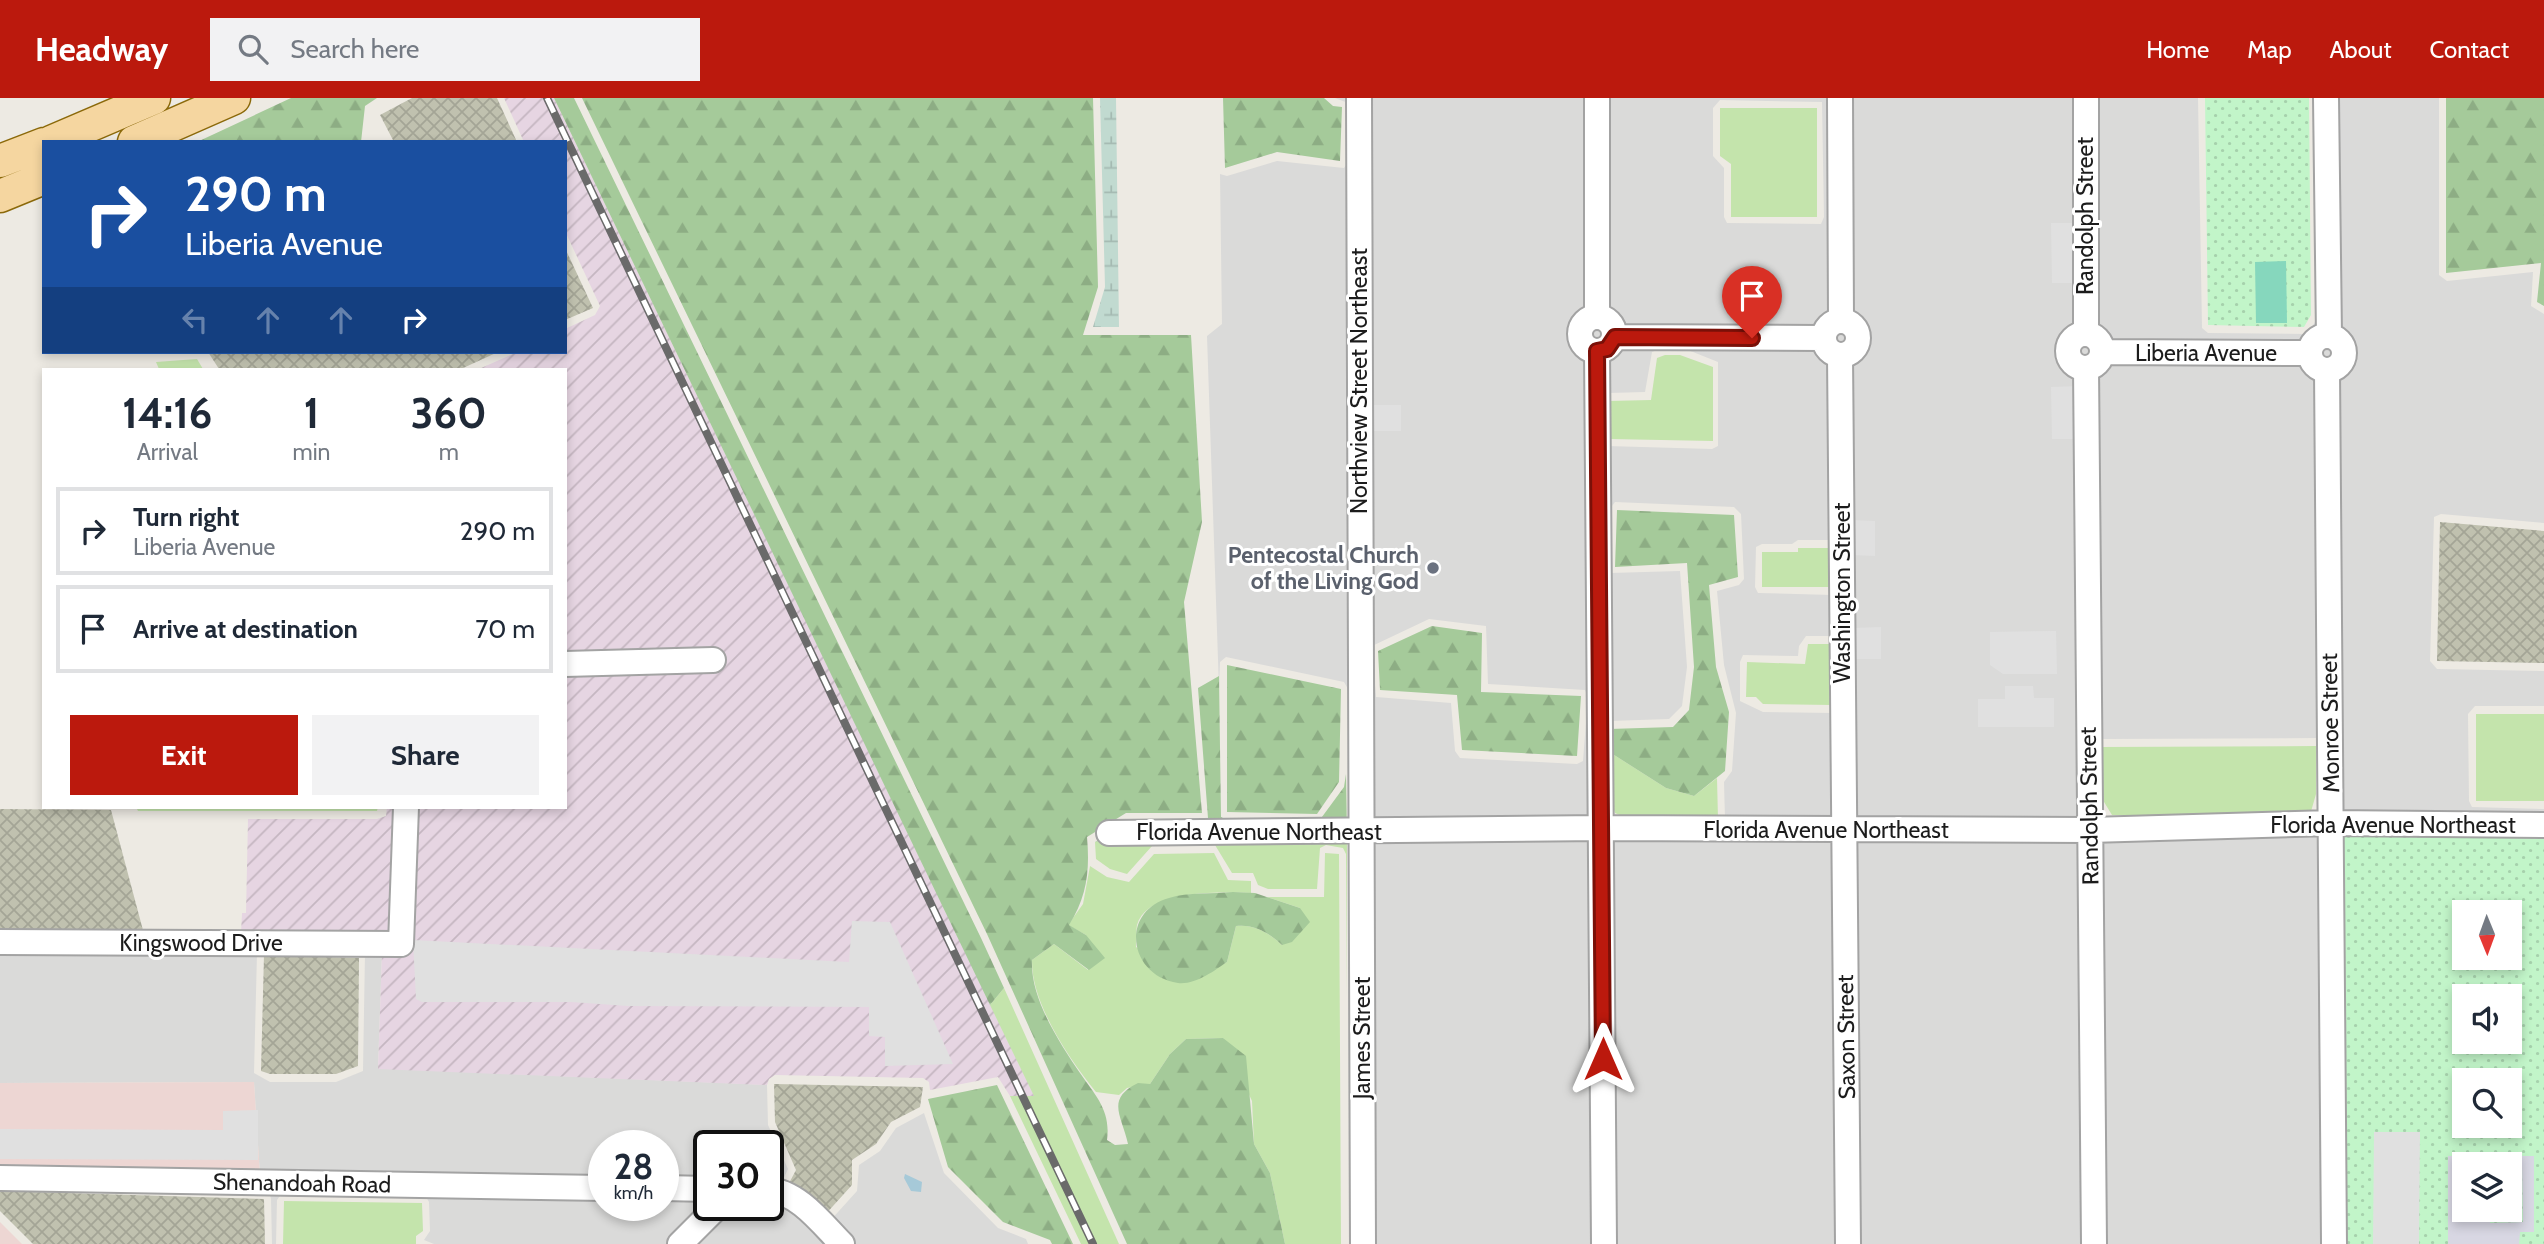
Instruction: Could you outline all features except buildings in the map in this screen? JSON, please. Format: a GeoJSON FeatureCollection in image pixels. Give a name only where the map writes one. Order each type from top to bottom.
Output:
{"type":"FeatureCollection","features":[{"type":"Feature","properties":{"kind":"main road"},"geometry":{"type":"LineString","coordinates":[[56,140],[154,98]]}},
{"type":"Feature","properties":{"kind":"main road"},"geometry":{"type":"LineString","coordinates":[[140,140],[234,98]]}},
{"type":"Feature","properties":{"kind":"main road"},"geometry":{"type":"LineString","coordinates":[[0,161],[42,145]]}},
{"type":"Feature","properties":{"kind":"main road"},"geometry":{"type":"LineString","coordinates":[[0,195],[42,179]]}},
{"type":"Feature","properties":{"kind":"street","name":"Northview Street Northeast"},"geometry":{"type":"LineString","coordinates":[[1359,98],[1360,832]]}},
{"type":"Feature","properties":{"kind":"street"},"geometry":{"type":"LineString","coordinates":[[1597,98],[1597,316],[1613,325],[1606,344],[1602,828],[1604,1244]]}},
{"type":"Feature","properties":{"kind":"street"},"geometry":{"type":"LineString","coordinates":[[1840,98],[1841,321]]}},
{"type":"Feature","properties":{"kind":"street","name":"Randolph Street"},"geometry":{"type":"LineString","coordinates":[[2085,98],[2086,333],[2071,340],[2068,351],[2075,365],[2094,360],[2090,830],[2094,1244]]}},
{"type":"Feature","properties":{"kind":"street"},"geometry":{"type":"LineString","coordinates":[[2326,98],[2329,336]]}},
{"type":"Feature","properties":{"kind":"street"},"geometry":{"type":"LineString","coordinates":[[1841,321],[1852,325],[1858,341],[1854,350],[1840,356],[1826,349],[1823,338],[1830,324],[1841,321]]}},
{"type":"Feature","properties":{"kind":"street"},"geometry":{"type":"LineString","coordinates":[[2329,336],[2342,344],[2344,356],[2336,368],[2327,371],[2316,368],[2309,353],[2313,343],[2329,336]]}},
{"type":"Feature","properties":{"kind":"street"},"geometry":{"type":"LineString","coordinates":[[1606,344],[1823,338]]}},
{"type":"Feature","properties":{"kind":"street","name":"Liberia Avenue"},"geometry":{"type":"LineString","coordinates":[[2094,360],[2309,353]]}},
{"type":"Feature","properties":{"kind":"street","name":"Washington Street"},"geometry":{"type":"LineString","coordinates":[[1840,356],[1844,831]]}},
{"type":"Feature","properties":{"kind":"street","name":"Monroe Street"},"geometry":{"type":"LineString","coordinates":[[2327,371],[2334,1244]]}},
{"type":"Feature","properties":{"kind":"street"},"geometry":{"type":"LineString","coordinates":[[567,664],[713,660]]}},
{"type":"Feature","properties":{"kind":"street","name":"Kingswood Drive"},"geometry":{"type":"LineString","coordinates":[[0,942],[401,944],[406,809]]}},
{"type":"Feature","properties":{"kind":"street","name":"Florida Avenue Northeast"},"geometry":{"type":"LineString","coordinates":[[1109,833],[1602,828],[2090,830],[2331,823],[2544,825]]}},
{"type":"Feature","properties":{"kind":"street","name":"Saxon Street"},"geometry":{"type":"LineString","coordinates":[[1844,831],[1848,1244]]}},
{"type":"Feature","properties":{"kind":"street","name":"James Street"},"geometry":{"type":"LineString","coordinates":[[1360,832],[1363,1244]]}},
{"type":"Feature","properties":{"kind":"street","name":"Shenandoah Road"},"geometry":{"type":"LineString","coordinates":[[0,1178],[588,1188]]}},
{"type":"Feature","properties":{"kind":"street"},"geometry":{"type":"LineString","coordinates":[[784,1195],[803,1206],[842,1244]]}},
{"type":"Feature","properties":{"kind":"street"},"geometry":{"type":"LineString","coordinates":[[680,1244],[703,1221]]}},
{"type":"Feature","properties":{"kind":"shaded area"},"geometry":{"type":"Polygon","coordinates":[[[412,98],[497,98],[516,140],[393,140],[380,115],[412,98]]]}},
{"type":"Feature","properties":{"kind":"shaded area"},"geometry":{"type":"Polygon","coordinates":[[[504,98],[554,98],[1035,1097],[1010,1096],[998,1077],[930,1090],[929,1082],[923,1078],[775,1075],[769,1079],[767,1085],[378,1069],[382,953],[409,953],[414,809],[567,809],[567,368],[481,368],[513,354],[567,354],[567,328],[595,315],[600,306],[567,235],[567,140],[523,140],[504,98]]]}},
{"type":"Feature","properties":{"kind":"shaded area"},"geometry":{"type":"Polygon","coordinates":[[[1335,98],[2198,98],[2202,328],[2208,333],[2307,334],[2317,319],[2316,98],[2439,98],[2439,275],[2447,281],[2533,272],[2531,306],[2544,314],[2544,523],[2441,514],[2434,517],[2430,661],[2437,669],[2544,671],[2544,706],[2475,706],[2468,714],[2469,801],[2472,807],[2544,809],[2544,817],[2331,815],[2327,1244],[1349,1244],[1348,689],[1344,682],[1226,657],[1220,662],[1219,689],[1207,336],[1222,324],[1220,174],[1227,176],[1277,161],[1344,168],[1347,164],[1348,103],[1335,98]],[[1720,100],[1713,108],[1713,156],[1724,168],[1724,217],[1727,223],[1821,224],[1824,217],[1822,102],[1720,100]],[[1665,347],[1652,352],[1645,392],[1608,393],[1607,446],[1712,449],[1718,446],[1718,362],[1683,348],[1665,347]],[[1615,502],[1609,510],[1610,573],[1680,571],[1687,667],[1682,706],[1669,719],[1609,721],[1610,819],[1725,819],[1724,782],[1732,771],[1736,713],[1724,665],[1717,591],[1739,585],[1744,579],[1741,514],[1734,507],[1615,502]],[[1832,540],[1762,544],[1756,547],[1755,587],[1758,593],[1832,595],[1832,540]],[[1429,619],[1372,646],[1376,697],[1451,703],[1455,751],[1460,758],[1577,764],[1583,761],[1588,697],[1585,690],[1488,684],[1486,626],[1429,619]],[[1806,636],[1799,646],[1798,656],[1743,655],[1740,662],[1740,701],[1763,712],[1833,713],[1833,636],[1806,636]],[[2318,738],[2101,739],[2094,799],[2106,819],[2315,820],[2323,796],[2318,738]]]}},
{"type":"Feature","properties":{"kind":"shaded area"},"geometry":{"type":"Polygon","coordinates":[[[2051,223],[2077,223],[2078,283],[2052,283],[2051,223]]]}},
{"type":"Feature","properties":{"kind":"shaded area"},"geometry":{"type":"Polygon","coordinates":[[[567,252],[593,308],[567,319],[567,252]]]}},
{"type":"Feature","properties":{"kind":"shaded area"},"geometry":{"type":"Polygon","coordinates":[[[209,354],[494,354],[463,368],[218,368],[209,354]]]}},
{"type":"Feature","properties":{"kind":"shaded area"},"geometry":{"type":"Polygon","coordinates":[[[2080,386],[2081,439],[2052,439],[2051,387],[2080,386]]]}},
{"type":"Feature","properties":{"kind":"shaded area"},"geometry":{"type":"Polygon","coordinates":[[[1373,405],[1401,405],[1401,431],[1373,431],[1373,405]]]}},
{"type":"Feature","properties":{"kind":"shaded area"},"geometry":{"type":"Polygon","coordinates":[[[1851,520],[1875,521],[1875,556],[1851,555],[1851,520]]]}},
{"type":"Feature","properties":{"kind":"shaded area"},"geometry":{"type":"Polygon","coordinates":[[[2440,522],[2544,531],[2544,663],[2437,661],[2440,522]]]}},
{"type":"Feature","properties":{"kind":"shaded area"},"geometry":{"type":"Polygon","coordinates":[[[1881,627],[1881,659],[1853,659],[1853,628],[1881,627]]]}},
{"type":"Feature","properties":{"kind":"shaded area"},"geometry":{"type":"Polygon","coordinates":[[[2056,631],[2057,674],[2003,674],[1990,665],[1990,632],[2056,631]]]}},
{"type":"Feature","properties":{"kind":"shaded area"},"geometry":{"type":"Polygon","coordinates":[[[2005,686],[2033,686],[2034,698],[2054,698],[2054,727],[1978,727],[1978,699],[2005,699],[2005,686]]]}},
{"type":"Feature","properties":{"kind":"shaded area"},"geometry":{"type":"Polygon","coordinates":[[[0,809],[111,810],[144,934],[0,933],[0,809]]]}},
{"type":"Feature","properties":{"kind":"shaded area"},"geometry":{"type":"Polygon","coordinates":[[[387,809],[398,809],[393,934],[241,934],[242,913],[246,913],[248,819],[377,819],[386,816],[387,809]]]}},
{"type":"Feature","properties":{"kind":"shaded area"},"geometry":{"type":"Polygon","coordinates":[[[852,921],[890,922],[953,1064],[885,1066],[885,1037],[869,1036],[869,1007],[628,1006],[571,1002],[422,1002],[416,999],[413,940],[849,962],[852,921]]]}},
{"type":"Feature","properties":{"kind":"shaded area"},"geometry":{"type":"Polygon","coordinates":[[[0,951],[257,953],[254,1073],[270,1082],[336,1082],[363,1071],[365,953],[382,953],[378,1068],[767,1085],[770,1130],[693,1130],[693,1221],[784,1221],[784,1186],[829,1222],[857,1191],[859,1165],[880,1151],[896,1128],[924,1113],[944,1173],[998,1228],[1026,1239],[1028,1244],[434,1244],[424,1240],[430,1231],[429,1202],[425,1195],[282,1193],[277,1200],[276,1244],[272,1244],[270,1194],[261,1191],[254,1082],[0,1083],[0,951]]]}},
{"type":"Feature","properties":{"kind":"shaded area"},"geometry":{"type":"Polygon","coordinates":[[[264,955],[359,958],[358,1066],[336,1074],[270,1074],[261,1071],[264,955]]]}},
{"type":"Feature","properties":{"kind":"shaded area"},"geometry":{"type":"Polygon","coordinates":[[[254,1082],[261,1191],[0,1183],[0,1083],[254,1082]]]}},
{"type":"Feature","properties":{"kind":"shaded area"},"geometry":{"type":"Polygon","coordinates":[[[774,1084],[923,1087],[920,1107],[891,1122],[876,1144],[852,1160],[852,1185],[824,1216],[787,1187],[796,1170],[784,1143],[784,1130],[778,1130],[775,1122],[774,1084]]]}},
{"type":"Feature","properties":{"kind":"shaded area"},"geometry":{"type":"Polygon","coordinates":[[[258,1110],[258,1160],[0,1159],[0,1129],[223,1130],[223,1111],[258,1110]]]}},
{"type":"Feature","properties":{"kind":"shaded area"},"geometry":{"type":"Polygon","coordinates":[[[2374,1132],[2420,1132],[2419,1244],[2373,1244],[2374,1132]]]}},
{"type":"Feature","properties":{"kind":"shaded area"},"geometry":{"type":"Polygon","coordinates":[[[2448,1156],[2452,1156],[2452,1222],[2490,1223],[2523,1222],[2522,1156],[2534,1156],[2534,1232],[2520,1232],[2519,1244],[2448,1244],[2448,1156]]]}},
{"type":"Feature","properties":{"kind":"shaded area"},"geometry":{"type":"Polygon","coordinates":[[[784,1160],[788,1169],[784,1178],[784,1160]]]}},
{"type":"Feature","properties":{"kind":"shaded area"},"geometry":{"type":"Polygon","coordinates":[[[0,1191],[264,1199],[265,1244],[33,1244],[0,1211],[0,1191]]]}},
{"type":"Feature","properties":{"kind":"shaded area"},"geometry":{"type":"Polygon","coordinates":[[[0,1222],[22,1244],[0,1244],[0,1222]]]}},
{"type":"Feature","properties":{"kind":"green space"},"geometry":{"type":"Polygon","coordinates":[[[291,98],[377,98],[365,106],[361,140],[201,140],[291,98]]]}},
{"type":"Feature","properties":{"kind":"green space"},"geometry":{"type":"Polygon","coordinates":[[[554,98],[574,98],[981,938],[1004,988],[990,1005],[554,98]]]}},
{"type":"Feature","properties":{"kind":"green space"},"geometry":{"type":"Polygon","coordinates":[[[582,98],[1093,98],[1098,287],[1083,335],[1191,335],[1202,522],[1184,602],[1202,813],[1126,813],[1087,837],[1086,883],[1080,904],[1069,925],[1086,935],[1105,958],[1089,970],[1054,944],[1032,960],[1033,974],[1047,1019],[1101,1104],[1107,1121],[1107,1140],[1115,1145],[1128,1144],[1118,1109],[1122,1095],[1138,1083],[1150,1084],[1170,1054],[1186,1039],[1223,1038],[1246,1056],[1254,1144],[1270,1173],[1285,1244],[1127,1244],[987,934],[582,98]]]}},
{"type":"Feature","properties":{"kind":"green space"},"geometry":{"type":"Polygon","coordinates":[[[1100,98],[1116,98],[1119,327],[1093,327],[1105,287],[1100,98]]]}},
{"type":"Feature","properties":{"kind":"green space"},"geometry":{"type":"Polygon","coordinates":[[[1223,98],[1324,98],[1333,106],[1342,107],[1340,161],[1277,152],[1225,168],[1223,98]]]}},
{"type":"Feature","properties":{"kind":"green space"},"geometry":{"type":"Polygon","coordinates":[[[2205,98],[2309,98],[2311,315],[2304,327],[2208,325],[2205,98]]]}},
{"type":"Feature","properties":{"kind":"green space"},"geometry":{"type":"Polygon","coordinates":[[[2446,98],[2544,98],[2544,306],[2537,302],[2541,263],[2446,273],[2446,98]]]}},
{"type":"Feature","properties":{"kind":"green space"},"geometry":{"type":"Polygon","coordinates":[[[1720,108],[1817,108],[1817,217],[1731,217],[1731,164],[1720,156],[1720,108]]]}},
{"type":"Feature","properties":{"kind":"green space"},"geometry":{"type":"Polygon","coordinates":[[[2286,261],[2287,323],[2256,323],[2255,262],[2286,261]]]}},
{"type":"Feature","properties":{"kind":"green space"},"geometry":{"type":"Polygon","coordinates":[[[1680,355],[1713,367],[1713,441],[1610,439],[1608,401],[1651,400],[1657,358],[1680,355]]]}},
{"type":"Feature","properties":{"kind":"green space"},"geometry":{"type":"Polygon","coordinates":[[[197,359],[202,368],[159,368],[156,362],[197,359]]]}},
{"type":"Feature","properties":{"kind":"green space"},"geometry":{"type":"Polygon","coordinates":[[[1617,510],[1734,515],[1738,577],[1709,585],[1716,667],[1729,712],[1725,771],[1694,796],[1666,788],[1611,753],[1609,729],[1673,727],[1689,710],[1694,667],[1687,563],[1615,567],[1617,510]]]}},
{"type":"Feature","properties":{"kind":"green space"},"geometry":{"type":"Polygon","coordinates":[[[1798,548],[1832,548],[1832,587],[1762,587],[1762,552],[1798,552],[1798,548]]]}},
{"type":"Feature","properties":{"kind":"green space"},"geometry":{"type":"Polygon","coordinates":[[[1432,626],[1482,633],[1481,692],[1581,696],[1577,756],[1462,750],[1457,695],[1380,690],[1378,651],[1432,626]]]}},
{"type":"Feature","properties":{"kind":"green space"},"geometry":{"type":"Polygon","coordinates":[[[1808,644],[1833,644],[1833,705],[1763,704],[1756,697],[1746,697],[1747,662],[1805,664],[1808,644]]]}},
{"type":"Feature","properties":{"kind":"green space"},"geometry":{"type":"Polygon","coordinates":[[[1227,665],[1341,689],[1339,782],[1317,814],[1227,812],[1227,665]]]}},
{"type":"Feature","properties":{"kind":"green space"},"geometry":{"type":"Polygon","coordinates":[[[1219,676],[1221,817],[1227,820],[1319,821],[1344,787],[1346,774],[1347,837],[1164,822],[1095,842],[1128,821],[1202,821],[1208,818],[1198,688],[1219,676]]]}},
{"type":"Feature","properties":{"kind":"green space"},"geometry":{"type":"Polygon","coordinates":[[[2476,714],[2544,714],[2544,801],[2476,801],[2476,714]]]}},
{"type":"Feature","properties":{"kind":"green space"},"geometry":{"type":"Polygon","coordinates":[[[2316,746],[2316,794],[2310,815],[2112,815],[2101,797],[2101,747],[2316,746]]]}},
{"type":"Feature","properties":{"kind":"green space"},"geometry":{"type":"Polygon","coordinates":[[[1611,753],[1666,788],[1694,796],[1717,778],[1718,819],[1629,819],[1615,813],[1610,799],[1611,753]]]}},
{"type":"Feature","properties":{"kind":"green space"},"geometry":{"type":"Polygon","coordinates":[[[137,809],[378,809],[377,811],[137,809]]]}},
{"type":"Feature","properties":{"kind":"green space"},"geometry":{"type":"Polygon","coordinates":[[[1164,822],[1347,837],[1347,998],[1346,854],[1343,848],[1326,845],[1320,848],[1317,889],[1268,889],[1258,885],[1253,873],[1232,873],[1215,845],[1152,846],[1127,874],[1110,869],[1096,859],[1095,842],[1164,822]]]}},
{"type":"Feature","properties":{"kind":"green space"},"geometry":{"type":"Polygon","coordinates":[[[2331,823],[2544,825],[2544,1244],[2334,1244],[2331,823]]]}},
{"type":"Feature","properties":{"kind":"green space"},"geometry":{"type":"Polygon","coordinates":[[[1214,853],[1228,880],[1251,881],[1251,893],[1204,893],[1170,899],[1144,913],[1137,925],[1136,947],[1192,981],[1227,962],[1236,926],[1249,926],[1260,930],[1282,945],[1300,908],[1267,897],[1324,897],[1325,853],[1339,854],[1341,1244],[1285,1244],[1270,1173],[1254,1144],[1252,1101],[1223,1038],[1186,1039],[1170,1054],[1150,1084],[1127,1088],[1119,1095],[1096,1092],[1064,1047],[1038,994],[1032,960],[1054,944],[1088,970],[1086,935],[1068,925],[1083,904],[1090,866],[1107,877],[1129,882],[1154,854],[1214,853]]]}},
{"type":"Feature","properties":{"kind":"green space"},"geometry":{"type":"Polygon","coordinates":[[[1255,893],[1300,908],[1310,922],[1292,942],[1282,945],[1260,930],[1249,926],[1236,926],[1227,962],[1191,982],[1178,983],[1161,978],[1149,969],[1140,957],[1136,943],[1142,916],[1153,905],[1176,896],[1255,893]]]}},
{"type":"Feature","properties":{"kind":"green space"},"geometry":{"type":"Polygon","coordinates":[[[1004,988],[1119,1244],[1081,1244],[1010,1096],[1034,1096],[990,1005],[1004,988]]]}},
{"type":"Feature","properties":{"kind":"green space"},"geometry":{"type":"Polygon","coordinates":[[[997,1085],[1073,1244],[1052,1244],[1050,1240],[1003,1222],[948,1167],[928,1099],[997,1085]]]}},
{"type":"Feature","properties":{"kind":"green space"},"geometry":{"type":"Polygon","coordinates":[[[284,1201],[422,1203],[423,1231],[416,1236],[416,1244],[283,1244],[284,1201]]]}},
{"type":"Feature","properties":{"kind":"water"},"geometry":{"type":"Polygon","coordinates":[[[905,1174],[922,1182],[921,1192],[911,1191],[904,1178],[905,1174]]]}},
{"type":"Feature","properties":{"kind":"railway"},"geometry":{"type":"LineString","coordinates":[[547,98],[1093,1244]]}},
{"type":"Feature","properties":{"kind":"place","name":"Pentecostal Church of the Living God"},"geometry":{"type":"Point","coordinates":[1433,568]}},
{"type":"Feature","properties":{"kind":"route"},"geometry":{"type":"LineString","coordinates":[[1603,1059],[1597,351],[1611,346],[1615,337],[1752,338]]}}]}
